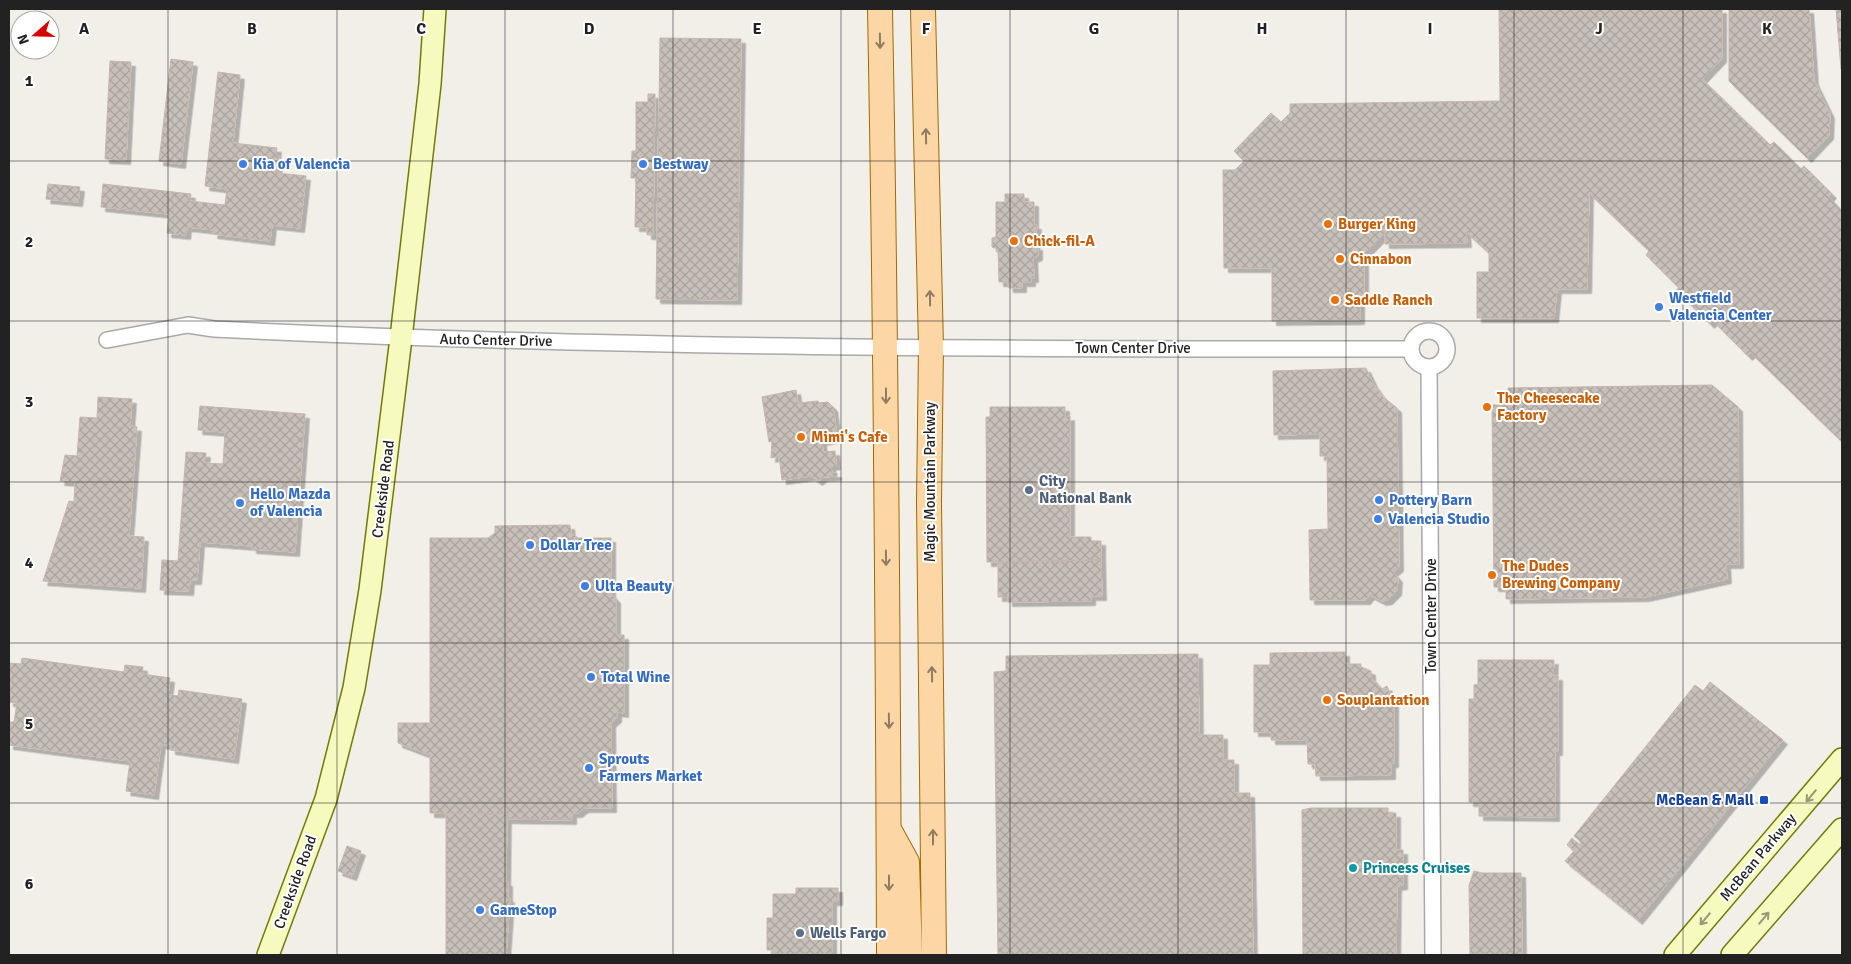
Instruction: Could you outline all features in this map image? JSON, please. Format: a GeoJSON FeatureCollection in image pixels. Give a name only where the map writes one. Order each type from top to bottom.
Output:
{"type":"FeatureCollection","features":[{"type":"Feature","properties":{"kind":"main road"},"geometry":{"type":"LineString","coordinates":[[880,9],[886,347],[885,505],[889,955]]}},
{"type":"Feature","properties":{"kind":"main road","name":"Magic Mountain Parkway"},"geometry":{"type":"LineString","coordinates":[[923,9],[931,347],[929,502],[934,955]]}},
{"type":"Feature","properties":{"kind":"main road"},"geometry":{"type":"LineString","coordinates":[[889,829],[907,862],[910,955]]}},
{"type":"Feature","properties":{"kind":"street","name":"Creekside Road"},"geometry":{"type":"LineString","coordinates":[[268,955],[326,799],[354,688],[370,590],[401,338],[430,84],[435,9]]}},
{"type":"Feature","properties":{"kind":"street","name":"Auto Center Drive"},"geometry":{"type":"LineString","coordinates":[[107,340],[188,325],[214,329],[401,338],[886,347]]}},
{"type":"Feature","properties":{"kind":"street"},"geometry":{"type":"LineString","coordinates":[[1422,332],[1436,333],[1442,336],[1447,350],[1441,362],[1429,367],[1416,362],[1411,349],[1416,336],[1422,332]]}},
{"type":"Feature","properties":{"kind":"street","name":"Town Center Drive"},"geometry":{"type":"LineString","coordinates":[[886,347],[1411,349]]}},
{"type":"Feature","properties":{"kind":"street","name":"Town Center Drive"},"geometry":{"type":"LineString","coordinates":[[1429,367],[1433,955]]}},
{"type":"Feature","properties":{"kind":"street","name":"McBean Parkway"},"geometry":{"type":"LineString","coordinates":[[1675,955],[1842,758]]}},
{"type":"Feature","properties":{"kind":"street"},"geometry":{"type":"LineString","coordinates":[[1732,955],[1842,829]]}},
{"type":"Feature","properties":{"kind":"building"},"geometry":{"type":"Polygon","coordinates":[[[1499,9],[1722,9],[1722,58],[1702,79],[1770,145],[1774,142],[1801,169],[1804,166],[1832,194],[1829,197],[1842,211],[1842,442],[1751,353],[1748,356],[1713,321],[1710,324],[1676,290],[1679,288],[1646,255],[1649,251],[1589,193],[1587,289],[1557,289],[1554,318],[1477,318],[1477,272],[1489,272],[1489,253],[1466,232],[1467,243],[1385,244],[1385,233],[1364,254],[1364,296],[1360,296],[1360,320],[1272,321],[1272,268],[1224,268],[1223,170],[1235,170],[1244,161],[1234,151],[1271,113],[1281,122],[1290,113],[1290,104],[1500,101],[1499,9]]]}},
{"type":"Feature","properties":{"kind":"building"},"geometry":{"type":"Polygon","coordinates":[[[1729,9],[1809,9],[1814,81],[1830,114],[1829,135],[1807,158],[1729,81],[1729,9]]]}},
{"type":"Feature","properties":{"kind":"building"},"geometry":{"type":"Polygon","coordinates":[[[1836,9],[1842,9],[1842,70],[1841,69],[1836,9]]]}},
{"type":"Feature","properties":{"kind":"building"},"geometry":{"type":"Polygon","coordinates":[[[660,38],[741,39],[737,300],[656,299],[660,38]]]}},
{"type":"Feature","properties":{"kind":"building"},"geometry":{"type":"Polygon","coordinates":[[[171,59],[193,62],[181,164],[159,161],[171,59]]]}},
{"type":"Feature","properties":{"kind":"building"},"geometry":{"type":"Polygon","coordinates":[[[110,61],[131,62],[126,160],[105,159],[110,61]]]}},
{"type":"Feature","properties":{"kind":"building","name":"Kia of Valencia"},"geometry":{"type":"Polygon","coordinates":[[[218,72],[240,75],[233,143],[277,148],[276,155],[279,156],[277,173],[306,176],[300,228],[272,225],[270,241],[213,234],[214,230],[187,227],[186,235],[167,233],[169,214],[101,207],[103,184],[191,194],[190,201],[225,205],[227,189],[205,186],[218,72]]]}},
{"type":"Feature","properties":{"kind":"building","name":"Bestway"},"geometry":{"type":"Polygon","coordinates":[[[648,94],[655,94],[653,235],[647,235],[647,227],[635,227],[636,178],[631,178],[632,151],[636,151],[636,102],[648,102],[648,94]]]}},
{"type":"Feature","properties":{"kind":"building"},"geometry":{"type":"Polygon","coordinates":[[[48,184],[80,187],[78,202],[46,199],[48,184]]]}},
{"type":"Feature","properties":{"kind":"building","name":"Chick-fil-A"},"geometry":{"type":"Polygon","coordinates":[[[1005,194],[1024,194],[1024,202],[1034,202],[1034,225],[1037,225],[1035,246],[1038,246],[1038,256],[1033,258],[1034,278],[1031,278],[1031,282],[1022,282],[1022,288],[1009,288],[1008,282],[999,282],[998,249],[992,247],[992,238],[996,237],[996,202],[1005,202],[1005,194]]]}},
{"type":"Feature","properties":{"kind":"building"},"geometry":{"type":"Polygon","coordinates":[[[1366,368],[1373,383],[1383,397],[1397,408],[1399,567],[1393,572],[1398,578],[1397,591],[1388,600],[1382,601],[1370,595],[1366,600],[1310,600],[1309,530],[1328,529],[1327,456],[1320,456],[1320,434],[1274,435],[1273,371],[1366,368]]]}},
{"type":"Feature","properties":{"kind":"building"},"geometry":{"type":"Polygon","coordinates":[[[1712,385],[1738,407],[1739,564],[1726,564],[1727,579],[1645,597],[1506,599],[1506,591],[1501,587],[1494,587],[1492,405],[1502,405],[1508,399],[1508,388],[1712,385]]]}},
{"type":"Feature","properties":{"kind":"building","name":"Mimi's Cafe"},"geometry":{"type":"Polygon","coordinates":[[[796,390],[798,403],[828,402],[833,407],[837,435],[832,439],[822,441],[823,452],[835,451],[836,465],[831,466],[832,473],[837,473],[837,476],[823,477],[818,481],[811,476],[782,480],[779,456],[771,458],[772,441],[769,442],[762,397],[796,390]]]}},
{"type":"Feature","properties":{"kind":"building"},"geometry":{"type":"Polygon","coordinates":[[[98,397],[132,399],[130,426],[137,427],[129,536],[144,537],[141,588],[43,581],[69,501],[74,502],[75,482],[60,481],[65,455],[77,456],[80,417],[97,418],[98,397]]]}},
{"type":"Feature","properties":{"kind":"building","name":"Hello Mazda of Valencia"},"geometry":{"type":"Polygon","coordinates":[[[200,406],[305,414],[295,552],[252,549],[252,546],[200,542],[197,580],[190,580],[189,591],[160,590],[162,560],[178,561],[186,452],[206,453],[205,463],[223,464],[225,432],[198,430],[200,406]]]}},
{"type":"Feature","properties":{"kind":"building"},"geometry":{"type":"Polygon","coordinates":[[[990,407],[1065,407],[1065,417],[1070,416],[1070,537],[1091,537],[1091,541],[1101,541],[1101,560],[987,562],[986,417],[990,417],[990,407]]]}},
{"type":"Feature","properties":{"kind":"building"},"geometry":{"type":"Polygon","coordinates":[[[570,525],[571,533],[578,538],[611,538],[611,593],[616,599],[616,635],[624,635],[624,713],[617,712],[617,718],[611,723],[612,808],[584,808],[578,813],[572,813],[572,820],[507,819],[507,814],[430,813],[430,755],[398,743],[398,723],[430,723],[430,538],[488,538],[495,533],[495,526],[570,525]]]}},
{"type":"Feature","properties":{"kind":"building"},"geometry":{"type":"Polygon","coordinates":[[[1101,560],[1102,596],[1091,596],[1091,601],[1008,602],[1008,597],[998,597],[998,562],[1101,560]]]}},
{"type":"Feature","properties":{"kind":"building"},"geometry":{"type":"Polygon","coordinates":[[[1345,652],[1345,664],[1361,664],[1361,667],[1371,671],[1371,677],[1382,689],[1387,686],[1391,696],[1394,696],[1394,763],[1391,763],[1391,775],[1316,776],[1315,764],[1308,764],[1307,740],[1271,740],[1271,732],[1254,732],[1254,665],[1270,665],[1270,653],[1345,652]]]}},
{"type":"Feature","properties":{"kind":"building"},"geometry":{"type":"Polygon","coordinates":[[[1198,654],[1199,735],[1223,735],[1223,760],[1234,760],[1234,793],[1250,793],[1253,955],[998,955],[994,672],[1006,671],[1006,656],[1198,654]]]}},
{"type":"Feature","properties":{"kind":"building"},"geometry":{"type":"Polygon","coordinates":[[[22,658],[124,672],[125,665],[143,667],[142,674],[170,678],[168,695],[178,696],[179,690],[242,699],[234,759],[171,750],[171,746],[161,744],[154,795],[126,791],[130,761],[9,745],[9,722],[14,722],[17,703],[9,702],[9,663],[21,664],[22,658]]]}},
{"type":"Feature","properties":{"kind":"building"},"geometry":{"type":"Polygon","coordinates":[[[1478,660],[1554,660],[1553,676],[1558,676],[1558,751],[1555,751],[1555,817],[1479,816],[1479,802],[1469,802],[1469,699],[1474,699],[1474,685],[1478,684],[1478,660]]]}},
{"type":"Feature","properties":{"kind":"building"},"geometry":{"type":"Polygon","coordinates":[[[1710,682],[1783,740],[1638,920],[1565,861],[1574,851],[1567,845],[1572,838],[1580,845],[1581,842],[1574,836],[1695,685],[1703,691],[1710,682]]]}},
{"type":"Feature","properties":{"kind":"building","name":"Princess Cruises"},"geometry":{"type":"Polygon","coordinates":[[[1311,808],[1388,808],[1388,813],[1396,813],[1396,850],[1403,850],[1403,885],[1397,886],[1396,955],[1303,955],[1302,810],[1311,808]]]}},
{"type":"Feature","properties":{"kind":"building"},"geometry":{"type":"Polygon","coordinates":[[[446,813],[507,814],[506,882],[508,882],[508,898],[510,898],[506,955],[446,955],[446,813]]]}},
{"type":"Feature","properties":{"kind":"building"},"geometry":{"type":"Polygon","coordinates":[[[347,846],[361,851],[352,876],[338,871],[347,846]]]}},
{"type":"Feature","properties":{"kind":"building"},"geometry":{"type":"Polygon","coordinates":[[[1474,871],[1482,873],[1521,873],[1522,955],[1470,955],[1469,885],[1474,871]]]}},
{"type":"Feature","properties":{"kind":"building","name":"Wells Fargo"},"geometry":{"type":"Polygon","coordinates":[[[796,888],[838,888],[838,901],[832,901],[832,953],[804,955],[773,953],[773,950],[767,950],[767,918],[773,918],[773,894],[796,894],[796,888]]]}},
{"type":"Feature","properties":{"kind":"place","name":"Kia of Valencia"},"geometry":{"type":"Point","coordinates":[243,164]}},
{"type":"Feature","properties":{"kind":"place","name":"Bestway"},"geometry":{"type":"Point","coordinates":[643,164]}},
{"type":"Feature","properties":{"kind":"place","name":"Burger King"},"geometry":{"type":"Point","coordinates":[1328,224]}},
{"type":"Feature","properties":{"kind":"place","name":"Chick-fil-A"},"geometry":{"type":"Point","coordinates":[1014,241]}},
{"type":"Feature","properties":{"kind":"place","name":"Cinnabon"},"geometry":{"type":"Point","coordinates":[1340,259]}},
{"type":"Feature","properties":{"kind":"place","name":"Saddle Ranch"},"geometry":{"type":"Point","coordinates":[1335,300]}},
{"type":"Feature","properties":{"kind":"place","name":"Westfield Valencia Center"},"geometry":{"type":"Point","coordinates":[1659,307]}},
{"type":"Feature","properties":{"kind":"place","name":"The Cheesecake Factory"},"geometry":{"type":"Point","coordinates":[1487,407]}},
{"type":"Feature","properties":{"kind":"place","name":"Mimi's Cafe"},"geometry":{"type":"Point","coordinates":[801,437]}},
{"type":"Feature","properties":{"kind":"place","name":"City National Bank"},"geometry":{"type":"Point","coordinates":[1029,490]}},
{"type":"Feature","properties":{"kind":"place","name":"Pottery Barn"},"geometry":{"type":"Point","coordinates":[1379,500]}},
{"type":"Feature","properties":{"kind":"place","name":"Hello Mazda of Valencia"},"geometry":{"type":"Point","coordinates":[240,503]}},
{"type":"Feature","properties":{"kind":"place","name":"Valencia Studio"},"geometry":{"type":"Point","coordinates":[1378,519]}},
{"type":"Feature","properties":{"kind":"place","name":"Dollar Tree"},"geometry":{"type":"Point","coordinates":[530,545]}},
{"type":"Feature","properties":{"kind":"place","name":"The Dudes Brewing Company"},"geometry":{"type":"Point","coordinates":[1492,575]}},
{"type":"Feature","properties":{"kind":"place","name":"Ulta Beauty"},"geometry":{"type":"Point","coordinates":[585,586]}},
{"type":"Feature","properties":{"kind":"place","name":"Total Wine"},"geometry":{"type":"Point","coordinates":[591,677]}},
{"type":"Feature","properties":{"kind":"place","name":"Souplantation"},"geometry":{"type":"Point","coordinates":[1327,700]}},
{"type":"Feature","properties":{"kind":"place","name":"Sprouts Farmers Market"},"geometry":{"type":"Point","coordinates":[589,768]}},
{"type":"Feature","properties":{"kind":"place","name":"McBean & Mall"},"geometry":{"type":"Point","coordinates":[1764,800]}},
{"type":"Feature","properties":{"kind":"place","name":"Princess Cruises"},"geometry":{"type":"Point","coordinates":[1353,868]}},
{"type":"Feature","properties":{"kind":"place","name":"GameStop"},"geometry":{"type":"Point","coordinates":[480,910]}},
{"type":"Feature","properties":{"kind":"place","name":"Wells Fargo"},"geometry":{"type":"Point","coordinates":[800,933]}}]}
